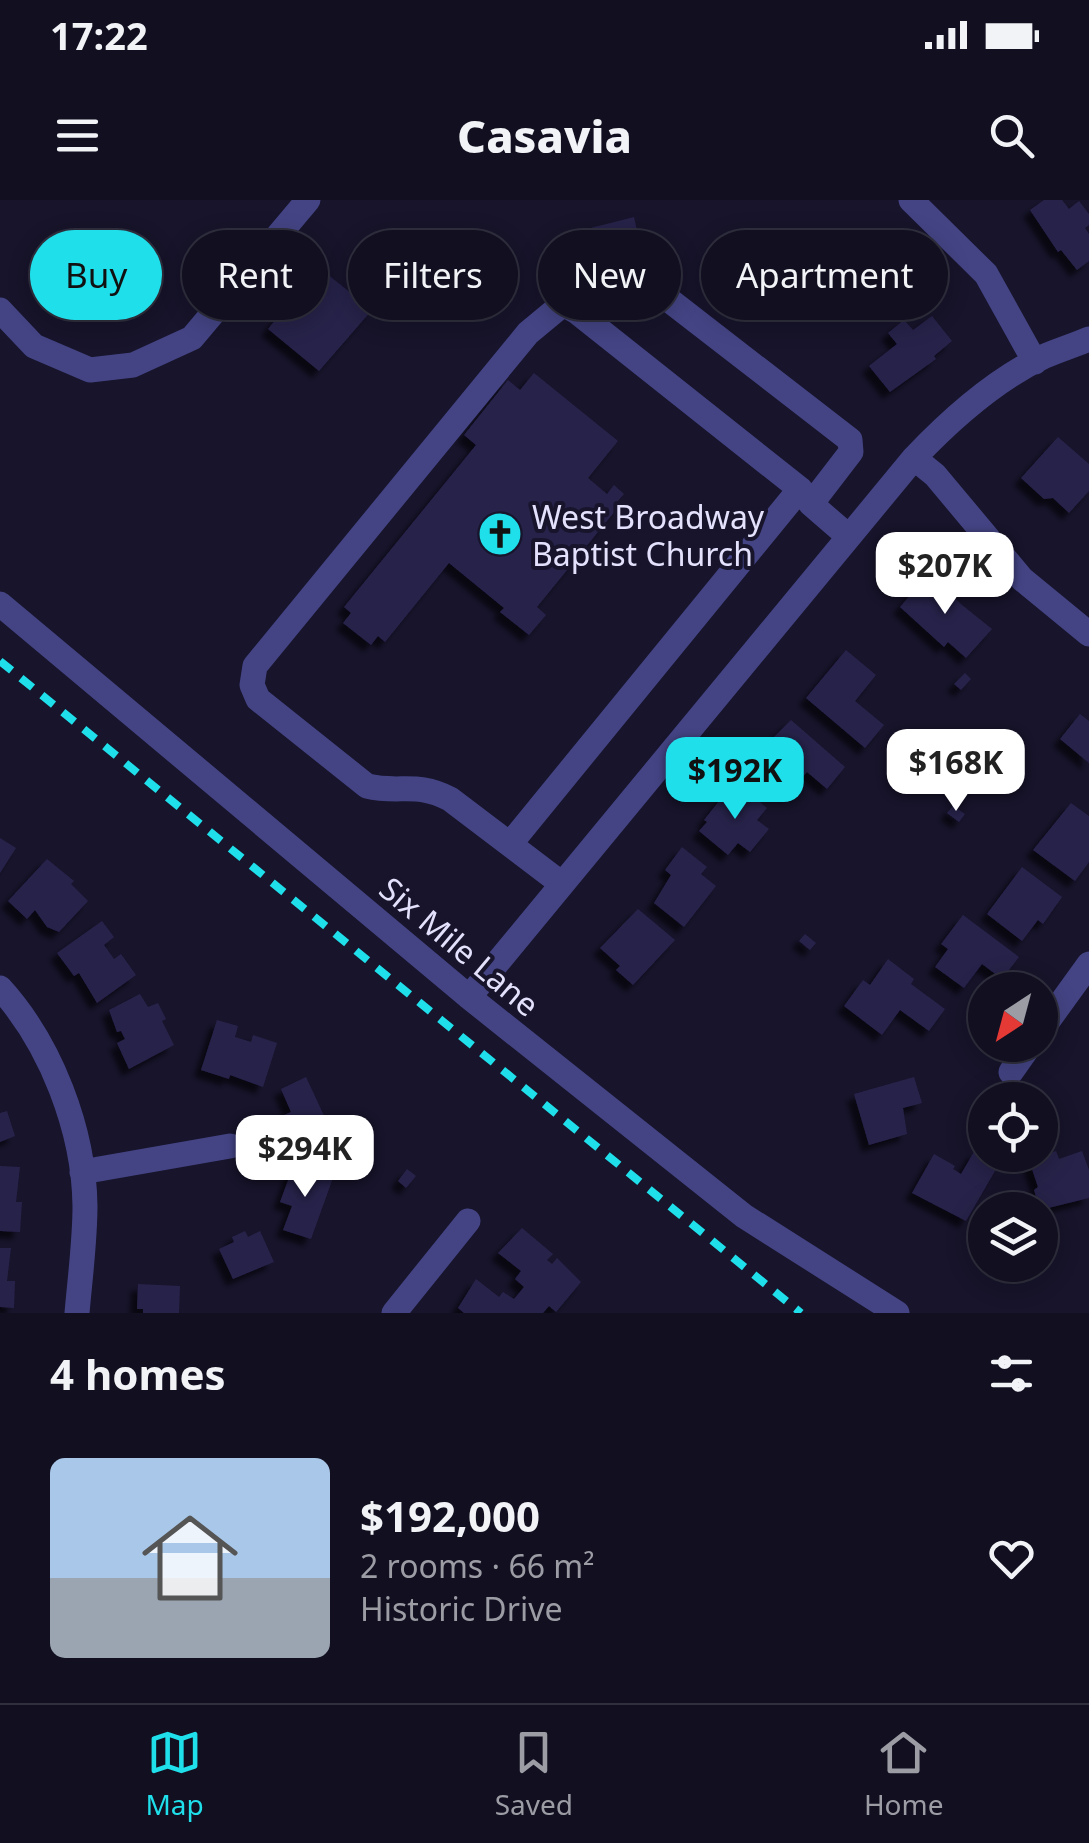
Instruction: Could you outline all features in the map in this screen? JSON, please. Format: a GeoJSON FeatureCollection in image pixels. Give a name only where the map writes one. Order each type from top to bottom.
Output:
{"type":"FeatureCollection","features":[{"type":"Feature","properties":{"kind":"street"},"geometry":{"type":"LineString","coordinates":[[0,310],[34,346],[90,370],[132,365],[192,338],[308,200]]}},
{"type":"Feature","properties":{"kind":"street"},"geometry":{"type":"LineString","coordinates":[[911,200],[986,274],[1035,362]]}},
{"type":"Feature","properties":{"kind":"street"},"geometry":{"type":"LineString","coordinates":[[510,844],[805,496],[851,452],[850,440],[681,309]]}},
{"type":"Feature","properties":{"kind":"street"},"geometry":{"type":"LineString","coordinates":[[544,320],[528,333],[268,650],[256,666],[252,685],[258,698],[366,786],[384,790],[432,789],[562,884]]}},
{"type":"Feature","properties":{"kind":"street"},"geometry":{"type":"LineString","coordinates":[[588,320],[805,496],[848,536]]}},
{"type":"Feature","properties":{"kind":"street"},"geometry":{"type":"LineString","coordinates":[[470,997],[914,458],[952,419],[1035,362],[1089,338]]}},
{"type":"Feature","properties":{"kind":"street"},"geometry":{"type":"LineString","coordinates":[[914,458],[935,475],[1022,578],[1089,634]]}},
{"type":"Feature","properties":{"kind":"street","name":"Six Mile Lane"},"geometry":{"type":"LineString","coordinates":[[0,604],[470,997],[744,1216],[898,1313]]}},
{"type":"Feature","properties":{"kind":"street"},"geometry":{"type":"LineString","coordinates":[[1058,1007],[1089,964]]}},
{"type":"Feature","properties":{"kind":"street"},"geometry":{"type":"LineString","coordinates":[[0,988],[37,1040],[58,1082],[80,1154],[85,1206],[77,1313]]}},
{"type":"Feature","properties":{"kind":"street"},"geometry":{"type":"LineString","coordinates":[[1010,1072],[1017,1062]]}},
{"type":"Feature","properties":{"kind":"street"},"geometry":{"type":"LineString","coordinates":[[82,1172],[230,1146]]}},
{"type":"Feature","properties":{"kind":"street"},"geometry":{"type":"LineString","coordinates":[[402,1310],[468,1220]]}},
{"type":"Feature","properties":{"kind":"building"},"geometry":{"type":"Polygon","coordinates":[[[1044,200],[1062,200],[1069,209],[1079,201],[1089,214],[1089,225],[1085,228],[1089,234],[1089,261],[1077,270],[1061,250],[1058,252],[1030,210],[1044,200]]]}},
{"type":"Feature","properties":{"kind":"building"},"geometry":{"type":"Polygon","coordinates":[[[634,217],[637,230],[592,230],[634,217]]]}},
{"type":"Feature","properties":{"kind":"building"},"geometry":{"type":"Polygon","coordinates":[[[328,275],[348,291],[348,320],[363,320],[319,371],[268,329],[275,320],[328,320],[328,275]]]}},
{"type":"Feature","properties":{"kind":"building"},"geometry":{"type":"Polygon","coordinates":[[[904,320],[913,330],[927,320],[935,320],[952,341],[934,356],[936,359],[890,392],[869,366],[897,344],[888,333],[904,320]]]}},
{"type":"Feature","properties":{"kind":"building","name":"West Broadway Baptist Church"},"geometry":{"type":"Polygon","coordinates":[[[534,373],[618,441],[588,478],[607,494],[614,485],[624,494],[617,502],[620,505],[537,607],[546,615],[529,635],[500,612],[504,608],[449,563],[385,642],[378,636],[371,645],[343,623],[351,613],[344,607],[476,445],[464,435],[508,380],[520,390],[534,373]]]}},
{"type":"Feature","properties":{"kind":"building"},"geometry":{"type":"Polygon","coordinates":[[[1058,437],[1089,464],[1089,491],[1069,513],[1053,498],[1044,499],[1021,478],[1058,437]]]}},
{"type":"Feature","properties":{"kind":"building"},"geometry":{"type":"Polygon","coordinates":[[[929,573],[992,629],[966,658],[948,642],[944,647],[900,607],[929,573]]]}},
{"type":"Feature","properties":{"kind":"building"},"geometry":{"type":"Polygon","coordinates":[[[846,650],[876,675],[855,701],[884,725],[865,748],[806,698],[846,650]]]}},
{"type":"Feature","properties":{"kind":"building"},"geometry":{"type":"Polygon","coordinates":[[[965,673],[971,679],[961,690],[954,684],[965,673]]]}},
{"type":"Feature","properties":{"kind":"building"},"geometry":{"type":"Polygon","coordinates":[[[1080,714],[1089,721],[1089,763],[1060,739],[1080,714]]]}},
{"type":"Feature","properties":{"kind":"building"},"geometry":{"type":"Polygon","coordinates":[[[791,720],[845,767],[827,789],[807,772],[788,794],[758,770],[767,759],[763,755],[768,749],[765,746],[791,720]]]}},
{"type":"Feature","properties":{"kind":"building"},"geometry":{"type":"Polygon","coordinates":[[[739,785],[767,808],[757,820],[769,829],[750,852],[738,843],[728,855],[699,831],[727,791],[731,794],[739,785]]]}},
{"type":"Feature","properties":{"kind":"building"},"geometry":{"type":"Polygon","coordinates":[[[1071,803],[1089,816],[1089,862],[1075,881],[1033,850],[1071,803]]]}},
{"type":"Feature","properties":{"kind":"building"},"geometry":{"type":"Polygon","coordinates":[[[953,806],[965,814],[959,822],[947,813],[953,806]]]}},
{"type":"Feature","properties":{"kind":"building"},"geometry":{"type":"Polygon","coordinates":[[[0,838],[16,848],[0,873],[0,838]]]}},
{"type":"Feature","properties":{"kind":"building"},"geometry":{"type":"Polygon","coordinates":[[[682,847],[707,867],[701,874],[716,886],[684,927],[654,903],[671,875],[665,870],[682,847]]]}},
{"type":"Feature","properties":{"kind":"building"},"geometry":{"type":"Polygon","coordinates":[[[47,859],[74,881],[71,884],[88,901],[59,932],[47,927],[35,910],[27,919],[8,901],[47,859]]]}},
{"type":"Feature","properties":{"kind":"building"},"geometry":{"type":"Polygon","coordinates":[[[1022,867],[1062,897],[1043,924],[1038,920],[1022,941],[987,914],[1022,867]]]}},
{"type":"Feature","properties":{"kind":"building"},"geometry":{"type":"Polygon","coordinates":[[[638,909],[675,940],[633,985],[600,948],[638,909]]]}},
{"type":"Feature","properties":{"kind":"building"},"geometry":{"type":"Polygon","coordinates":[[[963,915],[1019,957],[1007,972],[993,972],[982,964],[976,972],[968,972],[964,988],[935,967],[948,949],[941,944],[963,915]]]}},
{"type":"Feature","properties":{"kind":"building"},"geometry":{"type":"Polygon","coordinates":[[[102,921],[114,937],[104,945],[114,959],[121,954],[136,975],[97,1003],[79,973],[74,976],[57,953],[102,921]]]}},
{"type":"Feature","properties":{"kind":"building"},"geometry":{"type":"Polygon","coordinates":[[[805,934],[816,943],[810,950],[799,941],[805,934]]]}},
{"type":"Feature","properties":{"kind":"building"},"geometry":{"type":"Polygon","coordinates":[[[888,959],[914,979],[911,984],[945,1009],[929,1031],[900,1010],[882,1035],[844,1006],[863,980],[870,985],[888,959]]]}},
{"type":"Feature","properties":{"kind":"building"},"geometry":{"type":"Polygon","coordinates":[[[140,994],[148,1007],[158,1003],[174,1045],[129,1069],[117,1043],[125,1039],[121,1031],[117,1032],[109,1010],[140,994]]]}},
{"type":"Feature","properties":{"kind":"building"},"geometry":{"type":"Polygon","coordinates":[[[217,1020],[238,1026],[235,1037],[251,1042],[253,1035],[277,1043],[263,1087],[201,1070],[217,1020]]]}},
{"type":"Feature","properties":{"kind":"building"},"geometry":{"type":"Polygon","coordinates":[[[306,1077],[333,1135],[301,1150],[284,1115],[291,1112],[281,1089],[306,1077]]]}},
{"type":"Feature","properties":{"kind":"building"},"geometry":{"type":"Polygon","coordinates":[[[914,1077],[922,1103],[903,1108],[907,1134],[869,1145],[854,1094],[914,1077]]]}},
{"type":"Feature","properties":{"kind":"building"},"geometry":{"type":"Polygon","coordinates":[[[7,1111],[15,1136],[0,1142],[0,1113],[7,1111]]]}},
{"type":"Feature","properties":{"kind":"building"},"geometry":{"type":"Polygon","coordinates":[[[1082,1151],[1089,1170],[1089,1198],[1058,1206],[1058,1192],[1035,1192],[1038,1187],[1033,1172],[1058,1172],[1058,1156],[1082,1151]]]}},
{"type":"Feature","properties":{"kind":"building"},"geometry":{"type":"Polygon","coordinates":[[[934,1154],[961,1174],[968,1162],[968,1172],[994,1172],[983,1192],[968,1192],[966,1221],[912,1193],[934,1154]]]}},
{"type":"Feature","properties":{"kind":"building"},"geometry":{"type":"Polygon","coordinates":[[[294,1164],[333,1178],[311,1239],[283,1230],[292,1206],[280,1202],[294,1164]]]}},
{"type":"Feature","properties":{"kind":"building"},"geometry":{"type":"Polygon","coordinates":[[[0,1166],[20,1167],[16,1202],[22,1202],[20,1232],[0,1231],[0,1166]]]}},
{"type":"Feature","properties":{"kind":"building"},"geometry":{"type":"Polygon","coordinates":[[[407,1169],[416,1176],[406,1188],[398,1181],[407,1169]]]}},
{"type":"Feature","properties":{"kind":"building"},"geometry":{"type":"Polygon","coordinates":[[[522,1228],[553,1254],[547,1260],[552,1264],[557,1258],[581,1282],[556,1312],[549,1306],[543,1313],[464,1313],[458,1308],[476,1279],[499,1297],[503,1292],[514,1299],[524,1287],[515,1279],[521,1271],[498,1253],[522,1228]]]}},
{"type":"Feature","properties":{"kind":"building"},"geometry":{"type":"Polygon","coordinates":[[[245,1231],[248,1237],[260,1231],[274,1262],[233,1279],[219,1249],[245,1231]]]}},
{"type":"Feature","properties":{"kind":"building"},"geometry":{"type":"Polygon","coordinates":[[[0,1248],[11,1248],[7,1281],[15,1281],[14,1308],[0,1307],[0,1248]]]}},
{"type":"Feature","properties":{"kind":"building"},"geometry":{"type":"Polygon","coordinates":[[[138,1284],[180,1286],[179,1313],[143,1313],[143,1309],[137,1309],[138,1284]]]}},
{"type":"Feature","properties":{"kind":"railway"},"geometry":{"type":"LineString","coordinates":[[0,661],[801,1313]]}},
{"type":"Feature","properties":{"kind":"place","name":"West Broadway Baptist Church"},"geometry":{"type":"Point","coordinates":[500,534]}}]}
